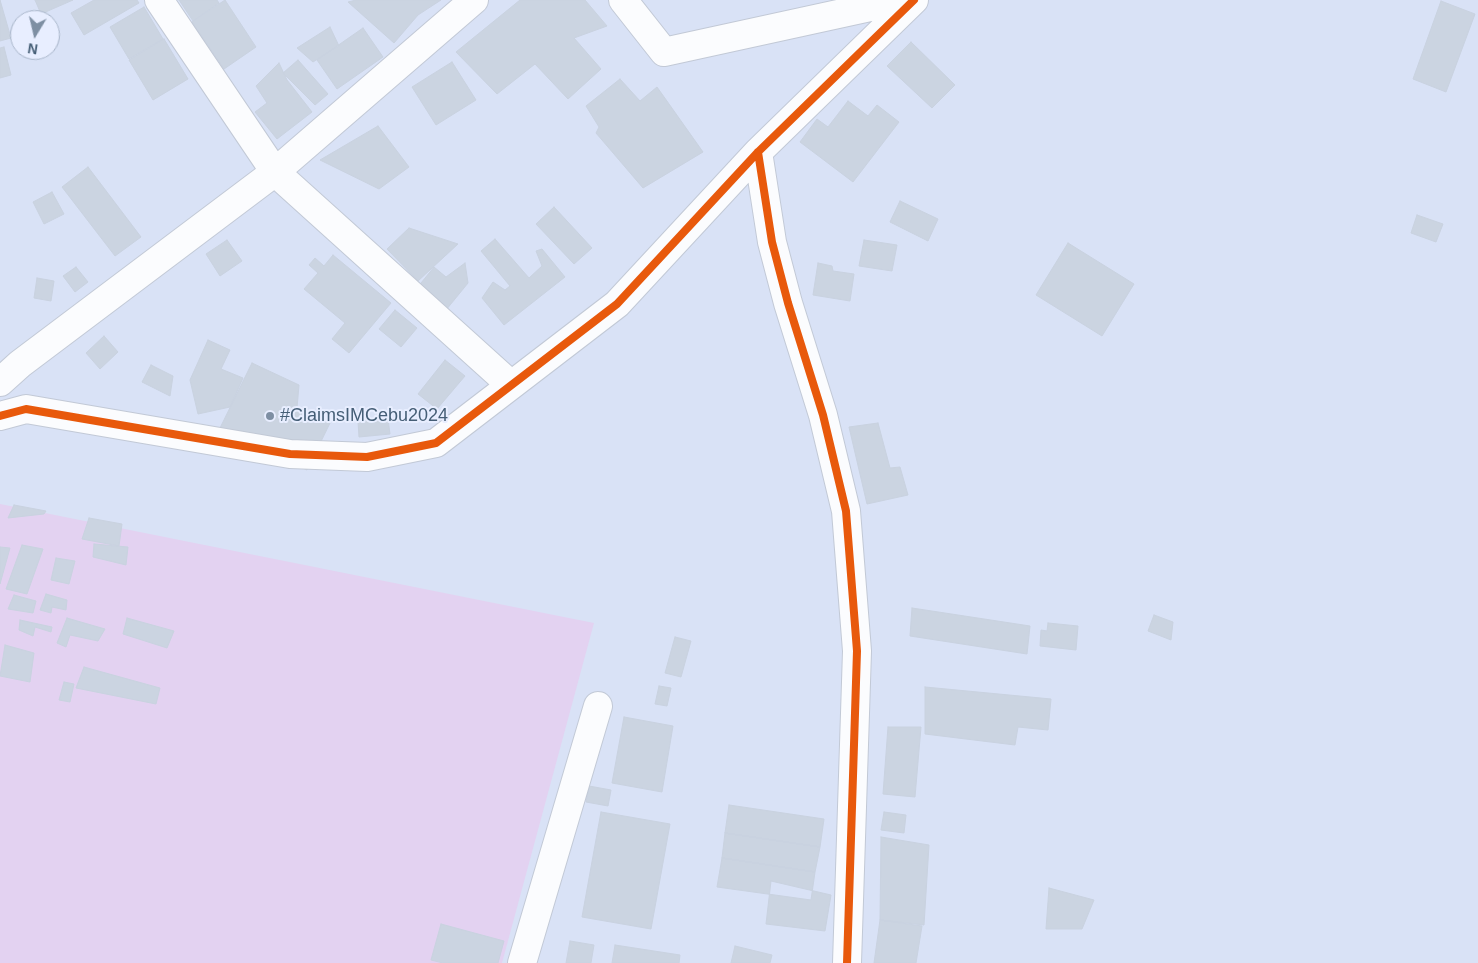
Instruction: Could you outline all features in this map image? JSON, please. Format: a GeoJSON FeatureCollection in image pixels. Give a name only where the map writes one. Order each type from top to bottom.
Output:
{"type":"FeatureCollection","features":[{"type":"Feature","properties":{"kind":"street"},"geometry":{"type":"LineString","coordinates":[[158,0],[275,172],[511,385]]}},
{"type":"Feature","properties":{"kind":"street"},"geometry":{"type":"LineString","coordinates":[[0,382],[10,360],[275,172],[474,0]]}},
{"type":"Feature","properties":{"kind":"street"},"geometry":{"type":"LineString","coordinates":[[623,0],[664,52],[902,0]]}},
{"type":"Feature","properties":{"kind":"street"},"geometry":{"type":"LineString","coordinates":[[0,416],[26,409],[290,454],[367,457],[436,443],[617,304],[758,152],[914,0]]}},
{"type":"Feature","properties":{"kind":"street"},"geometry":{"type":"LineString","coordinates":[[758,152],[772,242],[788,303],[823,414],[846,511],[857,650],[847,963]]}},
{"type":"Feature","properties":{"kind":"street"},"geometry":{"type":"LineString","coordinates":[[522,963],[598,706]]}},
{"type":"Feature","properties":{"kind":"shaded area"},"geometry":{"type":"Polygon","coordinates":[[[0,0],[1478,0],[1478,963],[0,963],[0,0]]]}},
{"type":"Feature","properties":{"kind":"shaded area"},"geometry":{"type":"Polygon","coordinates":[[[0,504],[594,623],[502,963],[0,963],[0,504]]]}},
{"type":"Feature","properties":{"kind":"building"},"geometry":{"type":"Polygon","coordinates":[[[0,0],[10,38],[0,41],[0,0]]]}},
{"type":"Feature","properties":{"kind":"building"},"geometry":{"type":"Polygon","coordinates":[[[35,0],[73,0],[50,10],[39,10],[35,0]]]}},
{"type":"Feature","properties":{"kind":"building"},"geometry":{"type":"Polygon","coordinates":[[[94,0],[137,0],[139,3],[84,35],[71,13],[94,0]]]}},
{"type":"Feature","properties":{"kind":"building"},"geometry":{"type":"Polygon","coordinates":[[[179,0],[217,0],[219,3],[193,21],[179,0]]]}},
{"type":"Feature","properties":{"kind":"building"},"geometry":{"type":"Polygon","coordinates":[[[225,0],[256,47],[224,69],[192,22],[225,0]]]}},
{"type":"Feature","properties":{"kind":"building"},"geometry":{"type":"Polygon","coordinates":[[[356,0],[441,0],[418,15],[394,43],[348,2],[356,0]]]}},
{"type":"Feature","properties":{"kind":"building"},"geometry":{"type":"Polygon","coordinates":[[[520,0],[585,0],[607,26],[574,38],[601,69],[568,99],[535,64],[497,94],[456,52],[520,0]]]}},
{"type":"Feature","properties":{"kind":"building"},"geometry":{"type":"Polygon","coordinates":[[[1441,1],[1475,14],[1446,92],[1413,79],[1441,1]]]}},
{"type":"Feature","properties":{"kind":"building"},"geometry":{"type":"Polygon","coordinates":[[[144,7],[163,39],[129,59],[110,27],[144,7]]]}},
{"type":"Feature","properties":{"kind":"building"},"geometry":{"type":"Polygon","coordinates":[[[330,27],[339,46],[313,62],[297,48],[330,27]]]}},
{"type":"Feature","properties":{"kind":"building"},"geometry":{"type":"Polygon","coordinates":[[[363,28],[383,57],[337,89],[317,60],[363,28]]]}},
{"type":"Feature","properties":{"kind":"building"},"geometry":{"type":"Polygon","coordinates":[[[164,39],[188,79],[153,100],[129,60],[164,39]]]}},
{"type":"Feature","properties":{"kind":"building"},"geometry":{"type":"Polygon","coordinates":[[[911,42],[955,85],[932,108],[887,66],[911,42]]]}},
{"type":"Feature","properties":{"kind":"building"},"geometry":{"type":"Polygon","coordinates":[[[4,47],[11,75],[0,78],[0,48],[4,47]]]}},
{"type":"Feature","properties":{"kind":"building"},"geometry":{"type":"Polygon","coordinates":[[[298,60],[328,94],[315,105],[283,73],[298,60]]]}},
{"type":"Feature","properties":{"kind":"building"},"geometry":{"type":"Polygon","coordinates":[[[452,62],[476,100],[436,125],[412,87],[452,62]]]}},
{"type":"Feature","properties":{"kind":"building"},"geometry":{"type":"Polygon","coordinates":[[[279,63],[287,80],[312,112],[277,139],[255,112],[267,103],[256,86],[279,63]]]}},
{"type":"Feature","properties":{"kind":"building"},"geometry":{"type":"Polygon","coordinates":[[[620,79],[640,101],[657,87],[703,152],[643,188],[596,133],[599,127],[586,106],[620,79]]]}},
{"type":"Feature","properties":{"kind":"building"},"geometry":{"type":"Polygon","coordinates":[[[848,101],[868,116],[877,105],[899,122],[853,182],[800,142],[817,119],[828,127],[848,101]]]}},
{"type":"Feature","properties":{"kind":"building"},"geometry":{"type":"Polygon","coordinates":[[[378,126],[409,167],[379,189],[320,160],[378,126]]]}},
{"type":"Feature","properties":{"kind":"building"},"geometry":{"type":"Polygon","coordinates":[[[88,167],[141,237],[115,256],[62,187],[88,167]]]}},
{"type":"Feature","properties":{"kind":"building"},"geometry":{"type":"Polygon","coordinates":[[[52,192],[64,214],[44,224],[33,202],[52,192]]]}},
{"type":"Feature","properties":{"kind":"building"},"geometry":{"type":"Polygon","coordinates":[[[900,201],[938,219],[928,241],[890,222],[900,201]]]}},
{"type":"Feature","properties":{"kind":"building"},"geometry":{"type":"Polygon","coordinates":[[[554,207],[592,248],[574,264],[536,224],[554,207]]]}},
{"type":"Feature","properties":{"kind":"building"},"geometry":{"type":"Polygon","coordinates":[[[1417,215],[1443,224],[1436,242],[1411,233],[1417,215]]]}},
{"type":"Feature","properties":{"kind":"building"},"geometry":{"type":"Polygon","coordinates":[[[409,228],[458,244],[418,281],[387,249],[409,228]]]}},
{"type":"Feature","properties":{"kind":"building"},"geometry":{"type":"Polygon","coordinates":[[[495,239],[529,278],[542,266],[536,251],[542,249],[565,277],[504,325],[482,298],[493,282],[505,290],[510,286],[481,251],[495,239]]]}},
{"type":"Feature","properties":{"kind":"building"},"geometry":{"type":"Polygon","coordinates":[[[227,240],[242,261],[220,276],[206,254],[227,240]]]}},
{"type":"Feature","properties":{"kind":"building"},"geometry":{"type":"Polygon","coordinates":[[[864,240],[897,245],[892,271],[859,266],[864,240]]]}},
{"type":"Feature","properties":{"kind":"building"},"geometry":{"type":"Polygon","coordinates":[[[1068,243],[1134,284],[1102,336],[1036,295],[1068,243]]]}},
{"type":"Feature","properties":{"kind":"building"},"geometry":{"type":"Polygon","coordinates":[[[333,255],[391,303],[349,353],[332,339],[345,323],[304,289],[318,273],[309,265],[315,258],[324,266],[333,255]]]}},
{"type":"Feature","properties":{"kind":"building"},"geometry":{"type":"Polygon","coordinates":[[[465,263],[468,283],[446,310],[417,288],[434,267],[446,277],[465,263]]]}},
{"type":"Feature","properties":{"kind":"building"},"geometry":{"type":"Polygon","coordinates":[[[818,263],[832,266],[833,271],[854,274],[850,301],[813,295],[818,263]]]}},
{"type":"Feature","properties":{"kind":"building"},"geometry":{"type":"Polygon","coordinates":[[[76,267],[88,282],[75,292],[63,276],[76,267]]]}},
{"type":"Feature","properties":{"kind":"building"},"geometry":{"type":"Polygon","coordinates":[[[37,278],[54,281],[51,301],[34,298],[37,278]]]}},
{"type":"Feature","properties":{"kind":"building"},"geometry":{"type":"Polygon","coordinates":[[[395,310],[417,328],[401,347],[379,329],[395,310]]]}},
{"type":"Feature","properties":{"kind":"building"},"geometry":{"type":"Polygon","coordinates":[[[104,336],[118,352],[100,369],[86,353],[104,336]]]}},
{"type":"Feature","properties":{"kind":"building"},"geometry":{"type":"Polygon","coordinates":[[[208,340],[230,350],[221,369],[243,378],[230,407],[198,414],[190,380],[208,340]]]}},
{"type":"Feature","properties":{"kind":"building"},"geometry":{"type":"Polygon","coordinates":[[[445,360],[465,376],[437,409],[418,394],[445,360]]]}},
{"type":"Feature","properties":{"kind":"building","name":"#ClaimsIMCebu2024"},"geometry":{"type":"Polygon","coordinates":[[[252,363],[299,385],[297,408],[330,423],[307,470],[220,428],[252,363]]]}},
{"type":"Feature","properties":{"kind":"building"},"geometry":{"type":"Polygon","coordinates":[[[151,365],[173,376],[170,396],[142,382],[151,365]]]}},
{"type":"Feature","properties":{"kind":"building"},"geometry":{"type":"Polygon","coordinates":[[[388,419],[390,434],[359,437],[358,421],[388,419]]]}},
{"type":"Feature","properties":{"kind":"building"},"geometry":{"type":"Polygon","coordinates":[[[878,423],[890,468],[900,467],[908,495],[867,504],[849,427],[878,423]]]}},
{"type":"Feature","properties":{"kind":"building"},"geometry":{"type":"Polygon","coordinates":[[[14,505],[46,511],[44,514],[8,518],[14,505]]]}},
{"type":"Feature","properties":{"kind":"building"},"geometry":{"type":"Polygon","coordinates":[[[89,518],[122,524],[119,546],[82,539],[89,518]]]}},
{"type":"Feature","properties":{"kind":"building"},"geometry":{"type":"Polygon","coordinates":[[[94,544],[128,547],[126,565],[93,557],[94,544]]]}},
{"type":"Feature","properties":{"kind":"building"},"geometry":{"type":"Polygon","coordinates":[[[22,545],[43,549],[27,594],[6,589],[22,545]]]}},
{"type":"Feature","properties":{"kind":"building"},"geometry":{"type":"Polygon","coordinates":[[[0,547],[10,548],[0,584],[0,547]]]}},
{"type":"Feature","properties":{"kind":"building"},"geometry":{"type":"Polygon","coordinates":[[[56,558],[75,561],[69,584],[51,580],[56,558]]]}},
{"type":"Feature","properties":{"kind":"building"},"geometry":{"type":"Polygon","coordinates":[[[46,594],[67,600],[66,610],[52,607],[51,613],[40,610],[46,594]]]}},
{"type":"Feature","properties":{"kind":"building"},"geometry":{"type":"Polygon","coordinates":[[[14,595],[36,601],[33,613],[8,609],[14,595]]]}},
{"type":"Feature","properties":{"kind":"building"},"geometry":{"type":"Polygon","coordinates":[[[912,608],[1030,626],[1027,654],[910,636],[912,608]]]}},
{"type":"Feature","properties":{"kind":"building"},"geometry":{"type":"Polygon","coordinates":[[[1154,615],[1173,622],[1171,640],[1148,631],[1154,615]]]}},
{"type":"Feature","properties":{"kind":"building"},"geometry":{"type":"Polygon","coordinates":[[[67,618],[105,629],[98,641],[70,635],[66,647],[57,643],[67,618]]]}},
{"type":"Feature","properties":{"kind":"building"},"geometry":{"type":"Polygon","coordinates":[[[127,618],[174,631],[167,648],[123,634],[127,618]]]}},
{"type":"Feature","properties":{"kind":"building"},"geometry":{"type":"Polygon","coordinates":[[[20,620],[52,627],[51,632],[35,627],[33,636],[19,630],[20,620]]]}},
{"type":"Feature","properties":{"kind":"building"},"geometry":{"type":"Polygon","coordinates":[[[1048,623],[1078,626],[1076,650],[1040,646],[1041,630],[1047,631],[1048,623]]]}},
{"type":"Feature","properties":{"kind":"building"},"geometry":{"type":"Polygon","coordinates":[[[675,637],[691,641],[681,677],[665,673],[675,637]]]}},
{"type":"Feature","properties":{"kind":"building"},"geometry":{"type":"Polygon","coordinates":[[[5,645],[34,653],[30,682],[0,676],[5,645]]]}},
{"type":"Feature","properties":{"kind":"building"},"geometry":{"type":"Polygon","coordinates":[[[84,667],[160,688],[156,704],[76,688],[84,667]]]}},
{"type":"Feature","properties":{"kind":"building"},"geometry":{"type":"Polygon","coordinates":[[[64,682],[74,684],[70,702],[59,700],[64,682]]]}},
{"type":"Feature","properties":{"kind":"building"},"geometry":{"type":"Polygon","coordinates":[[[659,686],[671,688],[667,706],[655,704],[659,686]]]}},
{"type":"Feature","properties":{"kind":"building"},"geometry":{"type":"Polygon","coordinates":[[[925,687],[1051,699],[1048,730],[1018,727],[1015,745],[925,734],[925,687]]]}},
{"type":"Feature","properties":{"kind":"building"},"geometry":{"type":"Polygon","coordinates":[[[624,717],[673,726],[662,792],[612,783],[624,717]]]}},
{"type":"Feature","properties":{"kind":"building"},"geometry":{"type":"Polygon","coordinates":[[[888,727],[921,727],[915,797],[883,794],[888,727]]]}},
{"type":"Feature","properties":{"kind":"building"},"geometry":{"type":"Polygon","coordinates":[[[589,786],[611,790],[608,806],[586,802],[589,786]]]}},
{"type":"Feature","properties":{"kind":"building"},"geometry":{"type":"Polygon","coordinates":[[[729,805],[824,819],[820,847],[725,833],[729,805]]]}},
{"type":"Feature","properties":{"kind":"building"},"geometry":{"type":"Polygon","coordinates":[[[601,812],[670,824],[651,929],[582,917],[601,812]]]}},
{"type":"Feature","properties":{"kind":"building"},"geometry":{"type":"Polygon","coordinates":[[[884,812],[906,815],[904,833],[881,830],[884,812]]]}},
{"type":"Feature","properties":{"kind":"building"},"geometry":{"type":"Polygon","coordinates":[[[725,833],[820,847],[815,872],[722,858],[725,833]]]}},
{"type":"Feature","properties":{"kind":"building"},"geometry":{"type":"Polygon","coordinates":[[[881,837],[929,845],[924,925],[880,920],[881,837]]]}},
{"type":"Feature","properties":{"kind":"building"},"geometry":{"type":"Polygon","coordinates":[[[722,858],[815,872],[811,900],[717,887],[722,858]]]}},
{"type":"Feature","properties":{"kind":"building"},"geometry":{"type":"Polygon","coordinates":[[[771,881],[831,895],[825,931],[766,924],[771,881]]]}},
{"type":"Feature","properties":{"kind":"building"},"geometry":{"type":"Polygon","coordinates":[[[1049,888],[1094,900],[1082,929],[1046,929],[1049,888]]]}},
{"type":"Feature","properties":{"kind":"building"},"geometry":{"type":"Polygon","coordinates":[[[880,920],[922,926],[916,963],[874,963],[880,920]]]}},
{"type":"Feature","properties":{"kind":"building"},"geometry":{"type":"Polygon","coordinates":[[[441,924],[504,941],[498,963],[443,963],[431,960],[441,924]]]}},
{"type":"Feature","properties":{"kind":"building"},"geometry":{"type":"Polygon","coordinates":[[[570,941],[594,945],[591,963],[566,963],[570,941]]]}},
{"type":"Feature","properties":{"kind":"building"},"geometry":{"type":"Polygon","coordinates":[[[615,945],[680,955],[679,963],[612,963],[615,945]]]}},
{"type":"Feature","properties":{"kind":"building"},"geometry":{"type":"Polygon","coordinates":[[[735,946],[772,955],[770,963],[731,963],[735,946]]]}},
{"type":"Feature","properties":{"kind":"cycle path"},"geometry":{"type":"LineString","coordinates":[[0,416],[26,409],[290,454],[367,457],[436,443],[617,304],[758,152],[914,0]]}},
{"type":"Feature","properties":{"kind":"cycle path"},"geometry":{"type":"LineString","coordinates":[[758,152],[772,242],[788,303],[823,415],[846,511],[857,651],[847,963]]}},
{"type":"Feature","properties":{"kind":"place","name":"#ClaimsIMCebu2024"},"geometry":{"type":"Point","coordinates":[270,416]}}]}
